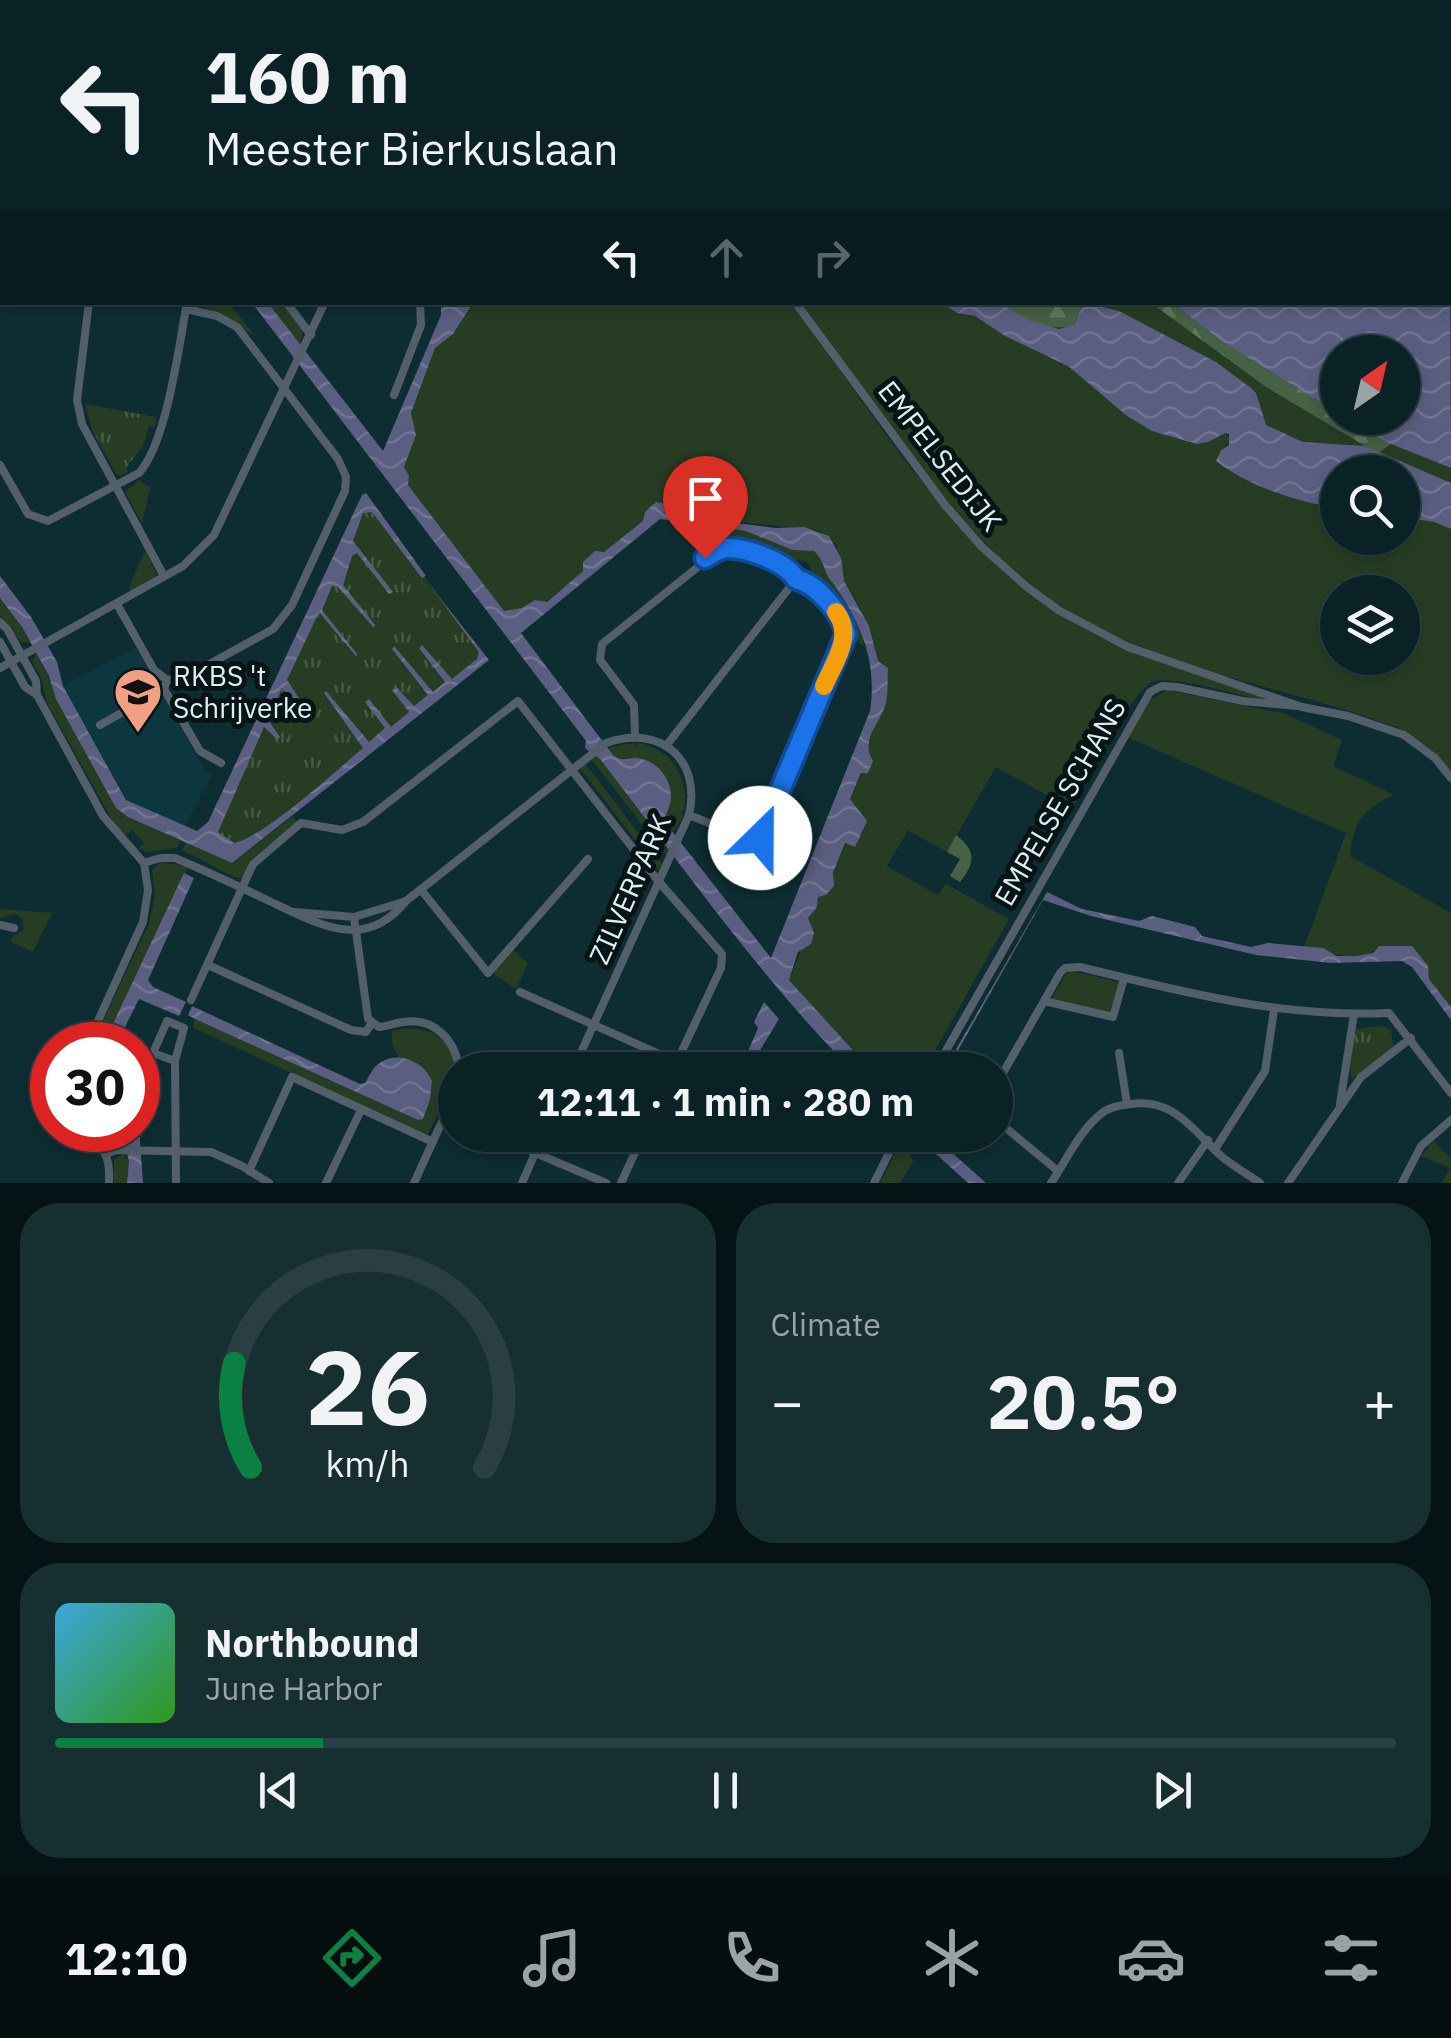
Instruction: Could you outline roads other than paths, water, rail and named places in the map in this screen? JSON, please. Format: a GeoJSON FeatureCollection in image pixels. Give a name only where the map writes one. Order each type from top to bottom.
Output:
{"type":"FeatureCollection","features":[{"type":"Feature","properties":{"kind":"street"},"geometry":{"type":"LineString","coordinates":[[90,305],[77,400],[91,444],[164,576]]}},
{"type":"Feature","properties":{"kind":"street"},"geometry":{"type":"LineString","coordinates":[[288,305],[309,339]]}},
{"type":"Feature","properties":{"kind":"street"},"geometry":{"type":"LineString","coordinates":[[0,668],[198,554],[214,535],[324,305]]}},
{"type":"Feature","properties":{"kind":"street"},"geometry":{"type":"LineString","coordinates":[[394,395],[421,324],[420,305]]}},
{"type":"Feature","properties":{"kind":"street","name":"EMPELSEDIJK"},"geometry":{"type":"LineString","coordinates":[[797,305],[946,505],[982,547],[1026,587],[1060,611],[1128,648],[1302,706],[1404,735],[1428,751],[1451,778]]}},
{"type":"Feature","properties":{"kind":"street"},"geometry":{"type":"LineString","coordinates":[[0,465],[22,506],[39,520],[58,518],[138,473],[155,450],[186,306],[237,327],[343,468],[346,477],[342,503],[292,605],[274,630],[166,685],[100,725]]}},
{"type":"Feature","properties":{"kind":"street"},"geometry":{"type":"LineString","coordinates":[[635,736],[634,705],[600,660],[602,644],[719,550],[756,554],[791,570],[796,579],[804,581],[828,602],[844,623],[846,634],[757,840],[689,815]]}},
{"type":"Feature","properties":{"kind":"street"},"geometry":{"type":"LineString","coordinates":[[144,863],[174,858],[324,927],[355,929],[386,920],[606,743],[646,736],[666,746],[796,579]]}},
{"type":"Feature","properties":{"kind":"street"},"geometry":{"type":"LineString","coordinates":[[117,604],[200,750],[221,763]]}},
{"type":"Feature","properties":{"kind":"street"},"geometry":{"type":"LineString","coordinates":[[0,622],[36,680],[37,695],[103,816],[144,863],[148,890],[143,922],[97,1022]]}},
{"type":"Feature","properties":{"kind":"street"},"geometry":{"type":"LineString","coordinates":[[0,642],[25,687],[37,695]]}},
{"type":"Feature","properties":{"kind":"street","name":"EMPELSE SCHANS"},"geometry":{"type":"LineString","coordinates":[[945,1052],[1150,692],[1162,686],[1177,687],[1243,701],[1302,706]]}},
{"type":"Feature","properties":{"kind":"street"},"geometry":{"type":"LineString","coordinates":[[191,1000],[253,864],[301,823],[342,830],[363,822],[512,702],[523,704],[659,882],[722,954],[723,960],[681,1052]]}},
{"type":"Feature","properties":{"kind":"street","name":"ZILVERPARK"},"geometry":{"type":"LineString","coordinates":[[581,1052],[689,815],[693,799],[691,782],[678,756],[666,746]]}},
{"type":"Feature","properties":{"kind":"street"},"geometry":{"type":"LineString","coordinates":[[422,891],[488,973],[588,859]]}},
{"type":"Feature","properties":{"kind":"street"},"geometry":{"type":"LineString","coordinates":[[294,912],[354,917],[406,901]]}},
{"type":"Feature","properties":{"kind":"street"},"geometry":{"type":"LineString","coordinates":[[354,917],[366,1014],[372,1024],[379,1027],[406,1021],[431,1025],[448,1038],[453,1052]]}},
{"type":"Feature","properties":{"kind":"street"},"geometry":{"type":"LineString","coordinates":[[0,925],[14,928]]}},
{"type":"Feature","properties":{"kind":"street"},"geometry":{"type":"LineString","coordinates":[[208,965],[352,1030],[366,1032],[372,1024]]}},
{"type":"Feature","properties":{"kind":"street"},"geometry":{"type":"LineString","coordinates":[[1013,1055],[1066,968],[1080,966],[1210,999],[1274,1010],[1388,1013],[1451,1093]]}},
{"type":"Feature","properties":{"kind":"street"},"geometry":{"type":"LineString","coordinates":[[1044,1001],[1113,1016],[1124,978]]}},
{"type":"Feature","properties":{"kind":"street"},"geometry":{"type":"LineString","coordinates":[[520,992],[647,1052]]}},
{"type":"Feature","properties":{"kind":"street"},"geometry":{"type":"LineString","coordinates":[[1215,1150],[1266,1071],[1274,1010]]}},
{"type":"Feature","properties":{"kind":"street"},"geometry":{"type":"LineString","coordinates":[[1339,1108],[1354,1014]]}},
{"type":"Feature","properties":{"kind":"street"},"geometry":{"type":"LineString","coordinates":[[175,1061],[153,1053],[168,1021],[184,1028],[175,1061],[176,1183]]}},
{"type":"Feature","properties":{"kind":"street"},"geometry":{"type":"LineString","coordinates":[[1288,1183],[1361,1077],[1410,1038]]}},
{"type":"Feature","properties":{"kind":"street"},"geometry":{"type":"LineString","coordinates":[[1119,1053],[1127,1104]]}},
{"type":"Feature","properties":{"kind":"street"},"geometry":{"type":"LineString","coordinates":[[249,1171],[292,1076],[433,1142]]}},
{"type":"Feature","properties":{"kind":"street"},"geometry":{"type":"LineString","coordinates":[[1050,1183],[1104,1111],[1127,1104],[1161,1104],[1197,1128],[1215,1150],[1260,1183]]}},
{"type":"Feature","properties":{"kind":"street"},"geometry":{"type":"LineString","coordinates":[[326,1183],[361,1110]]}},
{"type":"Feature","properties":{"kind":"street"},"geometry":{"type":"LineString","coordinates":[[1402,1183],[1420,1146],[1451,1120]]}},
{"type":"Feature","properties":{"kind":"street"},"geometry":{"type":"LineString","coordinates":[[414,1183],[438,1134]]}},
{"type":"Feature","properties":{"kind":"street"},"geometry":{"type":"LineString","coordinates":[[1013,1134],[1058,1172]]}},
{"type":"Feature","properties":{"kind":"street"},"geometry":{"type":"LineString","coordinates":[[1178,1183],[1208,1140]]}},
{"type":"Feature","properties":{"kind":"street"},"geometry":{"type":"LineString","coordinates":[[109,1183],[106,1154],[146,1150],[211,1152],[269,1183]]}},
{"type":"Feature","properties":{"kind":"street"},"geometry":{"type":"LineString","coordinates":[[531,1152],[606,1183]]}},
{"type":"Feature","properties":{"kind":"street"},"geometry":{"type":"LineString","coordinates":[[621,1183],[636,1152]]}},
{"type":"Feature","properties":{"kind":"street"},"geometry":{"type":"LineString","coordinates":[[874,1183],[890,1152]]}},
{"type":"Feature","properties":{"kind":"street"},"geometry":{"type":"LineString","coordinates":[[522,1183],[535,1154]]}},
{"type":"Feature","properties":{"kind":"water"},"geometry":{"type":"Polygon","coordinates":[[[254,305],[270,305],[383,451],[441,315],[441,305],[472,305],[453,334],[435,348],[411,413],[416,435],[404,467],[408,485],[504,611],[522,608],[535,600],[547,602],[583,571],[583,562],[595,551],[604,552],[643,521],[645,512],[656,502],[669,504],[690,517],[775,528],[804,527],[829,536],[841,558],[844,581],[869,626],[878,661],[888,668],[887,695],[869,741],[873,761],[868,773],[861,773],[850,799],[867,821],[855,847],[845,843],[833,873],[834,886],[818,897],[817,907],[808,918],[814,933],[811,944],[798,952],[789,980],[855,1052],[835,1052],[784,996],[600,759],[585,748],[586,741],[254,305]],[[660,519],[521,633],[613,755],[643,759],[661,771],[671,797],[664,821],[771,958],[870,711],[871,674],[864,640],[814,551],[792,550],[746,531],[660,519]]]}},
{"type":"Feature","properties":{"kind":"water"},"geometry":{"type":"Polygon","coordinates":[[[944,305],[1003,305],[1031,321],[1059,329],[1075,324],[1082,305],[1101,305],[1119,311],[1216,362],[1251,388],[1266,425],[1303,442],[1365,446],[1386,455],[1320,455],[1320,505],[1290,497],[1258,485],[1216,461],[1221,450],[1229,445],[1229,434],[1197,444],[1152,431],[1127,416],[1068,366],[1005,336],[975,316],[957,313],[944,305]]]}},
{"type":"Feature","properties":{"kind":"water"},"geometry":{"type":"Polygon","coordinates":[[[1175,305],[1450,305],[1451,468],[1375,435],[1420,435],[1420,335],[1320,335],[1320,402],[1224,343],[1175,305]]]}},
{"type":"Feature","properties":{"kind":"water"},"geometry":{"type":"Polygon","coordinates":[[[1420,470],[1451,483],[1451,529],[1420,520],[1420,470]]]}},
{"type":"Feature","properties":{"kind":"water"},"geometry":{"type":"Polygon","coordinates":[[[366,493],[426,576],[422,578],[372,512],[363,513],[353,541],[393,592],[389,594],[357,553],[352,556],[343,585],[374,628],[337,586],[332,586],[322,610],[357,654],[319,612],[287,680],[306,709],[303,711],[282,688],[268,720],[280,737],[277,739],[264,727],[218,832],[234,843],[263,829],[363,748],[326,691],[369,742],[385,728],[365,702],[369,699],[391,727],[409,712],[392,690],[396,687],[414,706],[428,695],[392,649],[394,646],[433,692],[445,682],[419,648],[422,645],[452,679],[477,659],[479,652],[432,588],[489,660],[232,863],[116,808],[56,699],[49,676],[22,627],[0,598],[0,576],[31,617],[57,662],[63,686],[126,800],[197,831],[208,822],[366,493]]]}},
{"type":"Feature","properties":{"kind":"water"},"geometry":{"type":"Polygon","coordinates":[[[184,873],[194,878],[148,980],[153,987],[186,1002],[179,1016],[139,999],[128,1022],[114,1022],[184,873]]]}},
{"type":"Feature","properties":{"kind":"water"},"geometry":{"type":"Polygon","coordinates":[[[1047,892],[1082,909],[1139,921],[1152,916],[1195,927],[1202,936],[1251,947],[1268,943],[1323,948],[1337,956],[1357,956],[1373,953],[1379,946],[1412,946],[1428,966],[1429,979],[1451,1007],[1451,1020],[1412,967],[1402,961],[1331,963],[1256,955],[1091,916],[1043,900],[954,1052],[1047,892]]]}},
{"type":"Feature","properties":{"kind":"water"},"geometry":{"type":"Polygon","coordinates":[[[764,1002],[779,1019],[759,1052],[748,1052],[758,1028],[754,1022],[764,1002]]]}},
{"type":"Feature","properties":{"kind":"water"},"geometry":{"type":"Polygon","coordinates":[[[192,1006],[360,1084],[389,1058],[414,1062],[432,1081],[423,1119],[195,1019],[188,1015],[192,1006]]]}},
{"type":"Feature","properties":{"kind":"water"},"geometry":{"type":"Polygon","coordinates":[[[126,1152],[141,1152],[143,1183],[127,1183],[126,1152]]]}},
{"type":"Feature","properties":{"kind":"water"},"geometry":{"type":"Polygon","coordinates":[[[934,1152],[951,1152],[986,1183],[968,1183],[934,1152]]]}},
{"type":"Feature","properties":{"kind":"place","name":"RKBS 't Schrijverke"},"geometry":{"type":"Point","coordinates":[138,734]}}]}
